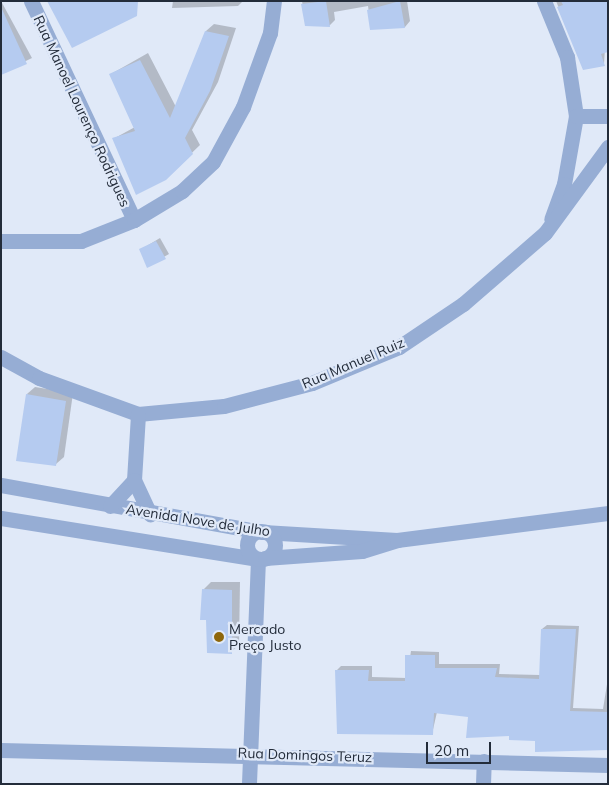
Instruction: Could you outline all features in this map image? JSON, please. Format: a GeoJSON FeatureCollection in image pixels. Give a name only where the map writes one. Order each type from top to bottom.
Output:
{"type":"FeatureCollection","features":[{"type":"Feature","properties":{"kind":"street","name":"Rua Manoel Lourenço Rodrigues"},"geometry":{"type":"LineString","coordinates":[[32,1],[134,220]]}},
{"type":"Feature","properties":{"kind":"street"},"geometry":{"type":"LineString","coordinates":[[1,241],[81,241],[134,220],[182,191],[213,162],[244,107],[270,33],[274,1]]}},
{"type":"Feature","properties":{"kind":"street"},"geometry":{"type":"LineString","coordinates":[[544,1],[567,57],[576,116],[564,184],[545,233]]}},
{"type":"Feature","properties":{"kind":"street"},"geometry":{"type":"LineString","coordinates":[[576,116],[608,116]]}},
{"type":"Feature","properties":{"kind":"street","name":"Rua Manuel Ruiz"},"geometry":{"type":"LineString","coordinates":[[1,357],[39,378],[138,414],[224,406],[312,383],[399,347],[463,304],[545,233],[608,148]]}},
{"type":"Feature","properties":{"kind":"street"},"geometry":{"type":"LineString","coordinates":[[138,414],[134,480],[150,514]]}},
{"type":"Feature","properties":{"kind":"street"},"geometry":{"type":"LineString","coordinates":[[110,506],[134,480]]}},
{"type":"Feature","properties":{"kind":"street","name":"Avenida Nove de Julho"},"geometry":{"type":"LineString","coordinates":[[1,485],[150,514],[263,532],[397,540]]}},
{"type":"Feature","properties":{"kind":"street","name":"Avenida Nove de Julho"},"geometry":{"type":"LineString","coordinates":[[1,518],[261,559],[362,551],[397,540],[608,513]]}},
{"type":"Feature","properties":{"kind":"street"},"geometry":{"type":"LineString","coordinates":[[249,784],[261,559],[271,555],[274,541],[263,532]]}},
{"type":"Feature","properties":{"kind":"street","name":"Rua Domingos Teruz"},"geometry":{"type":"LineString","coordinates":[[1,750],[250,753],[608,765]]}},
{"type":"Feature","properties":{"kind":"street"},"geometry":{"type":"LineString","coordinates":[[483,784],[484,760]]}},
{"type":"Feature","properties":{"kind":"building"},"geometry":{"type":"Polygon","coordinates":[[[47,1],[138,1],[137,16],[72,48],[47,1]]]}},
{"type":"Feature","properties":{"kind":"building"},"geometry":{"type":"Polygon","coordinates":[[[326,1],[330,27],[305,26],[301,4],[326,1]]]}},
{"type":"Feature","properties":{"kind":"building"},"geometry":{"type":"Polygon","coordinates":[[[400,1],[405,28],[370,30],[367,10],[400,1]]]}},
{"type":"Feature","properties":{"kind":"building"},"geometry":{"type":"Polygon","coordinates":[[[561,1],[608,1],[608,52],[601,54],[605,66],[583,70],[557,7],[563,5],[561,1]]]}},
{"type":"Feature","properties":{"kind":"building"},"geometry":{"type":"Polygon","coordinates":[[[1,7],[27,64],[1,75],[1,7]]]}},
{"type":"Feature","properties":{"kind":"building"},"geometry":{"type":"Polygon","coordinates":[[[205,31],[229,36],[210,91],[185,138],[193,154],[166,180],[136,195],[112,138],[135,131],[109,74],[140,60],[170,118],[205,31]]]}},
{"type":"Feature","properties":{"kind":"building"},"geometry":{"type":"Polygon","coordinates":[[[156,241],[166,259],[147,268],[139,249],[156,241]]]}},
{"type":"Feature","properties":{"kind":"building"},"geometry":{"type":"Polygon","coordinates":[[[26,394],[66,401],[56,466],[16,461],[26,394]]]}},
{"type":"Feature","properties":{"kind":"building","name":"Mercado Preço Justo"},"geometry":{"type":"Polygon","coordinates":[[[202,589],[232,590],[232,654],[207,653],[206,620],[200,620],[202,589]]]}},
{"type":"Feature","properties":{"kind":"building"},"geometry":{"type":"Polygon","coordinates":[[[541,629],[576,629],[570,711],[608,712],[608,750],[535,752],[535,741],[509,740],[509,736],[466,738],[468,717],[434,713],[433,735],[337,734],[335,670],[369,670],[368,681],[405,681],[405,655],[435,655],[435,668],[497,668],[495,677],[539,679],[541,629]]]}},
{"type":"Feature","properties":{"kind":"place","name":"Mercado Preço Justo"},"geometry":{"type":"Point","coordinates":[219,637]}}]}
